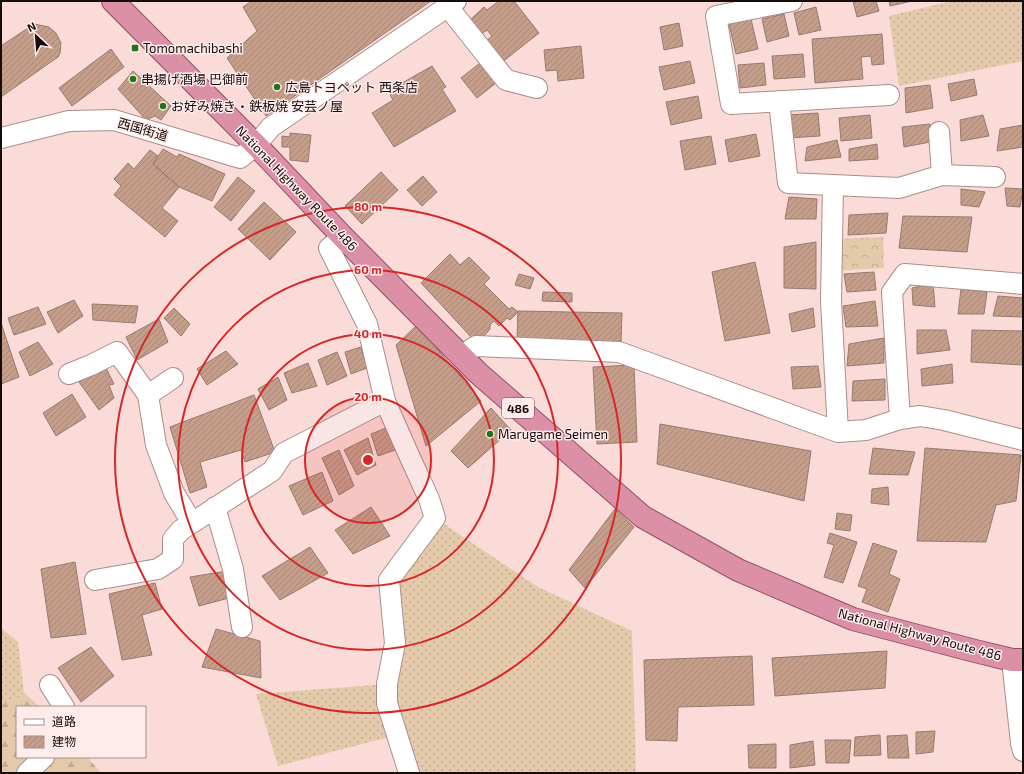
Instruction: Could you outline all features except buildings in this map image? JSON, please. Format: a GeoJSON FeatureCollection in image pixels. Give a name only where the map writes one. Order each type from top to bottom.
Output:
{"type":"FeatureCollection","features":[{"type":"Feature","properties":{"kind":"highway","name":"National Highway Route 486"},"geometry":{"type":"LineString","coordinates":[[112,1],[256,145],[343,237],[478,373],[643,517],[738,570],[853,619],[974,651],[1018,660]]}},
{"type":"Feature","properties":{"kind":"street"},"geometry":{"type":"LineString","coordinates":[[783,2],[716,16],[731,104],[889,95]]}},
{"type":"Feature","properties":{"kind":"street"},"geometry":{"type":"LineString","coordinates":[[256,145],[271,127],[452,4],[506,80],[537,88]]}},
{"type":"Feature","properties":{"kind":"street"},"geometry":{"type":"LineString","coordinates":[[779,101],[788,183],[899,188],[942,176],[995,177]]}},
{"type":"Feature","properties":{"kind":"street","name":"西国街道"},"geometry":{"type":"LineString","coordinates":[[1,138],[69,121],[114,120],[240,158],[256,145]]}},
{"type":"Feature","properties":{"kind":"street"},"geometry":{"type":"LineString","coordinates":[[939,132],[942,176]]}},
{"type":"Feature","properties":{"kind":"street"},"geometry":{"type":"LineString","coordinates":[[833,185],[831,301],[838,432]]}},
{"type":"Feature","properties":{"kind":"street"},"geometry":{"type":"LineString","coordinates":[[343,237],[329,248],[367,324],[385,401],[430,499],[435,518],[389,580],[395,643],[387,684],[387,703],[409,773]]}},
{"type":"Feature","properties":{"kind":"street"},"geometry":{"type":"LineString","coordinates":[[900,419],[892,292],[905,274],[1023,284]]}},
{"type":"Feature","properties":{"kind":"street"},"geometry":{"type":"LineString","coordinates":[[461,356],[476,346],[619,352],[838,432],[866,430],[900,419],[920,416],[944,420],[1023,440]]}},
{"type":"Feature","properties":{"kind":"street"},"geometry":{"type":"LineString","coordinates":[[69,374],[116,352],[148,395],[156,445],[174,493],[192,523]]}},
{"type":"Feature","properties":{"kind":"street"},"geometry":{"type":"LineString","coordinates":[[148,395],[173,378]]}},
{"type":"Feature","properties":{"kind":"street"},"geometry":{"type":"LineString","coordinates":[[95,580],[158,569],[173,559],[173,539],[181,530],[272,471],[284,453],[385,401]]}},
{"type":"Feature","properties":{"kind":"street"},"geometry":{"type":"LineString","coordinates":[[215,508],[233,570],[242,627]]}},
{"type":"Feature","properties":{"kind":"street"},"geometry":{"type":"LineString","coordinates":[[1018,660],[1021,743],[1023,751]]}},
{"type":"Feature","properties":{"kind":"street"},"geometry":{"type":"LineString","coordinates":[[50,685],[63,706]]}},
{"type":"Feature","properties":{"kind":"street"},"geometry":{"type":"LineString","coordinates":[[27,773],[43,758]]}},
{"type":"Feature","properties":{"kind":"green space"},"geometry":{"type":"Polygon","coordinates":[[[952,1],[1023,1],[1023,61],[899,86],[889,16],[952,1]]]}},
{"type":"Feature","properties":{"kind":"green space"},"geometry":{"type":"Polygon","coordinates":[[[883,237],[884,268],[831,271],[832,239],[883,237]]]}},
{"type":"Feature","properties":{"kind":"green space"},"geometry":{"type":"Polygon","coordinates":[[[435,518],[538,587],[632,631],[636,773],[409,773],[389,737],[278,766],[256,694],[387,684],[389,580],[435,518]]]}},
{"type":"Feature","properties":{"kind":"green space"},"geometry":{"type":"Polygon","coordinates":[[[1,628],[18,642],[24,693],[1,705],[1,628]]]}},
{"type":"Feature","properties":{"kind":"green space"},"geometry":{"type":"Polygon","coordinates":[[[24,693],[39,706],[16,706],[16,758],[89,758],[101,773],[1,773],[1,705],[24,693]]]}},
{"type":"Feature","properties":{"kind":"place","name":"Tomomachibashi"},"geometry":{"type":"Point","coordinates":[135,48]}},
{"type":"Feature","properties":{"kind":"place","name":"串揚げ酒場 巴御前"},"geometry":{"type":"Point","coordinates":[133,79]}},
{"type":"Feature","properties":{"kind":"place","name":"広島トヨペット 西条店"},"geometry":{"type":"Point","coordinates":[277,87]}},
{"type":"Feature","properties":{"kind":"place","name":"お好み焼き・鉄板焼 安芸ノ屋"},"geometry":{"type":"Point","coordinates":[163,106]}},
{"type":"Feature","properties":{"kind":"place","name":"Marugame Seimen"},"geometry":{"type":"Point","coordinates":[490,434]}}]}
